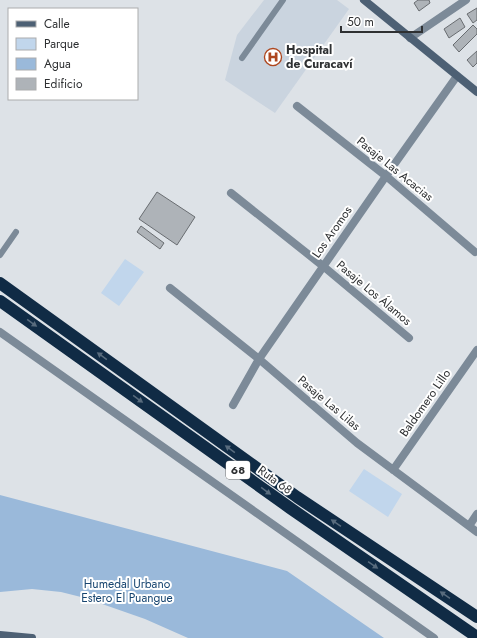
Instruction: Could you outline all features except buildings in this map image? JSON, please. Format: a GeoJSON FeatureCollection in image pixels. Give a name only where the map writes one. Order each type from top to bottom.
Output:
{"type":"FeatureCollection","features":[{"type":"Feature","properties":{"kind":"highway","name":"Ruta 68"},"geometry":{"type":"LineString","coordinates":[[0,283],[297,497],[477,617]]}},
{"type":"Feature","properties":{"kind":"highway","name":"Ruta 68"},"geometry":{"type":"LineString","coordinates":[[0,301],[290,508],[477,638]]}},
{"type":"Feature","properties":{"kind":"main road"},"geometry":{"type":"LineString","coordinates":[[364,0],[477,92]]}},
{"type":"Feature","properties":{"kind":"main road"},"geometry":{"type":"LineString","coordinates":[[0,635],[32,638]]}},
{"type":"Feature","properties":{"kind":"street"},"geometry":{"type":"LineString","coordinates":[[410,38],[466,0]]}},
{"type":"Feature","properties":{"kind":"street","name":"Los Aromos"},"geometry":{"type":"LineString","coordinates":[[233,405],[259,359],[457,76]]}},
{"type":"Feature","properties":{"kind":"street","name":"Pasaje Las Acacias"},"geometry":{"type":"LineString","coordinates":[[297,106],[386,176],[475,252]]}},
{"type":"Feature","properties":{"kind":"street","name":"Pasaje Los Álamos"},"geometry":{"type":"LineString","coordinates":[[231,193],[323,266],[409,338]]}},
{"type":"Feature","properties":{"kind":"street","name":"Pasaje Las Lilas"},"geometry":{"type":"LineString","coordinates":[[170,288],[259,359],[357,443],[477,532]]}},
{"type":"Feature","properties":{"kind":"street"},"geometry":{"type":"LineString","coordinates":[[0,332],[434,638]]}},
{"type":"Feature","properties":{"kind":"street","name":"Baldomero Lillo"},"geometry":{"type":"LineString","coordinates":[[393,470],[477,350]]}},
{"type":"Feature","properties":{"kind":"street"},"geometry":{"type":"LineString","coordinates":[[469,526],[477,514]]}},
{"type":"Feature","properties":{"kind":"lane"},"geometry":{"type":"LineString","coordinates":[[242,58],[283,0]]}},
{"type":"Feature","properties":{"kind":"lane"},"geometry":{"type":"LineString","coordinates":[[0,255],[16,232]]}},
{"type":"Feature","properties":{"kind":"shaded area","name":"Hospital de Curacaví"},"geometry":{"type":"Polygon","coordinates":[[[264,0],[337,0],[349,9],[275,113],[225,80],[237,35],[264,0]]]}},
{"type":"Feature","properties":{"kind":"green space"},"geometry":{"type":"Polygon","coordinates":[[[125,259],[144,272],[119,306],[101,293],[125,259]]]}},
{"type":"Feature","properties":{"kind":"green space"},"geometry":{"type":"Polygon","coordinates":[[[364,469],[402,494],[388,517],[349,491],[364,469]]]}},
{"type":"Feature","properties":{"kind":"water"},"geometry":{"type":"Polygon","coordinates":[[[0,495],[287,571],[384,638],[188,638],[145,619],[85,598],[61,592],[32,589],[0,592],[0,495]]]}},
{"type":"Feature","properties":{"kind":"place","name":"Hospital de Curacaví"},"geometry":{"type":"Point","coordinates":[273,57]}},
{"type":"Feature","properties":{"kind":"park label","name":"Humedal Urbano Estero El Puangue"},"geometry":{"type":"Point","coordinates":[127,591]}}]}
